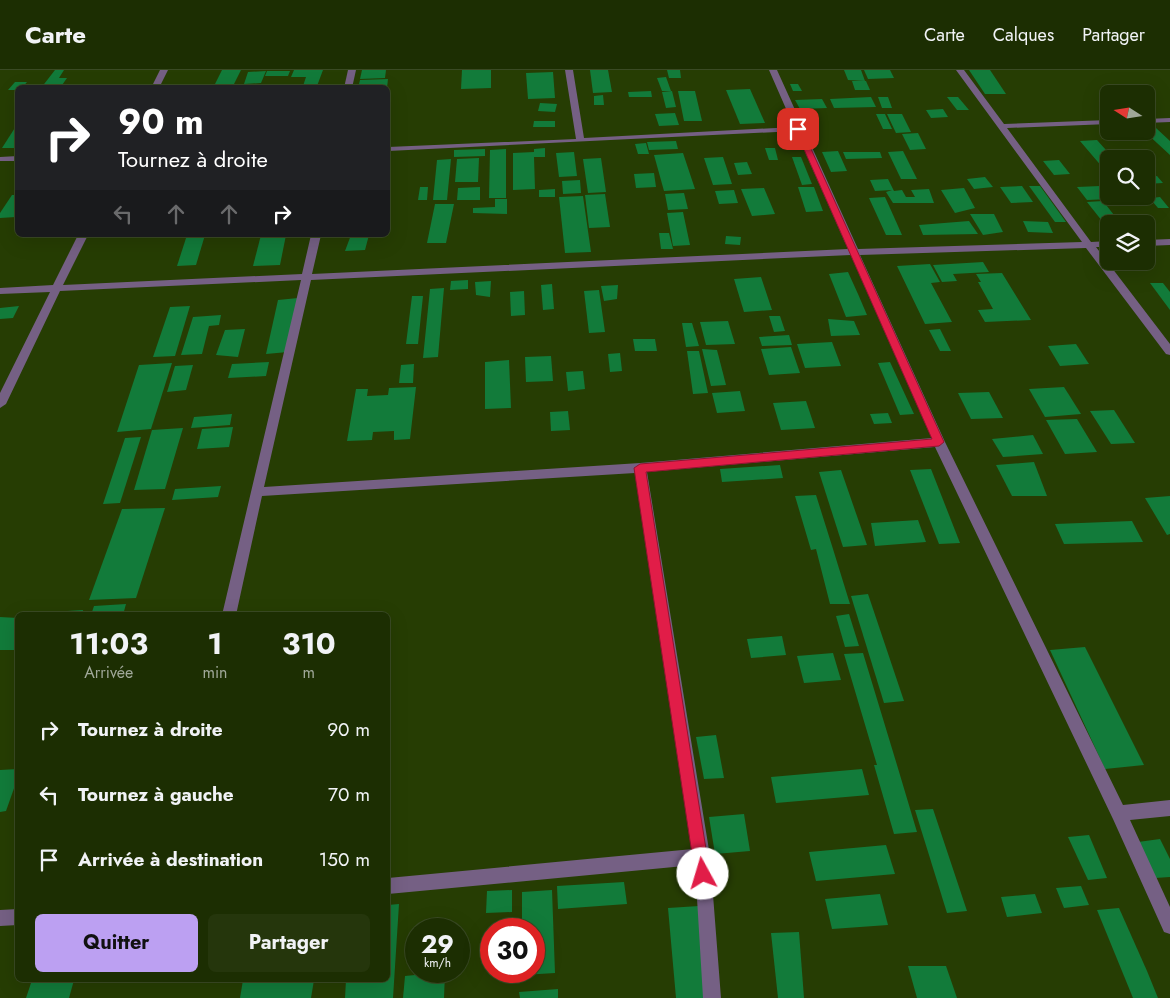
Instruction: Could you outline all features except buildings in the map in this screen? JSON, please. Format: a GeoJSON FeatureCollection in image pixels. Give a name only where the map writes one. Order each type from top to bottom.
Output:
{"type":"FeatureCollection","features":[{"type":"Feature","properties":{"kind":"street"},"geometry":{"type":"LineString","coordinates":[[157,85],[164,70]]}},
{"type":"Feature","properties":{"kind":"street"},"geometry":{"type":"LineString","coordinates":[[349,85],[352,70]]}},
{"type":"Feature","properties":{"kind":"street"},"geometry":{"type":"LineString","coordinates":[[569,70],[580,141]]}},
{"type":"Feature","properties":{"kind":"street"},"geometry":{"type":"LineString","coordinates":[[773,70],[939,442],[1119,813],[1170,926]]}},
{"type":"Feature","properties":{"kind":"street"},"geometry":{"type":"LineString","coordinates":[[960,70],[1170,351]]}},
{"type":"Feature","properties":{"kind":"street"},"geometry":{"type":"LineString","coordinates":[[1155,121],[1170,120]]}},
{"type":"Feature","properties":{"kind":"street"},"geometry":{"type":"LineString","coordinates":[[1001,126],[1100,122]]}},
{"type":"Feature","properties":{"kind":"street"},"geometry":{"type":"LineString","coordinates":[[390,149],[798,129]]}},
{"type":"Feature","properties":{"kind":"street"},"geometry":{"type":"LineString","coordinates":[[0,160],[15,158]]}},
{"type":"Feature","properties":{"kind":"street"},"geometry":{"type":"LineString","coordinates":[[0,404],[82,237]]}},
{"type":"Feature","properties":{"kind":"street"},"geometry":{"type":"LineString","coordinates":[[230,612],[316,237]]}},
{"type":"Feature","properties":{"kind":"street"},"geometry":{"type":"LineString","coordinates":[[1155,243],[1170,242]]}},
{"type":"Feature","properties":{"kind":"street"},"geometry":{"type":"LineString","coordinates":[[0,291],[854,252],[1100,244]]}},
{"type":"Feature","properties":{"kind":"street"},"geometry":{"type":"LineString","coordinates":[[257,492],[640,468],[939,442]]}},
{"type":"Feature","properties":{"kind":"street"},"geometry":{"type":"LineString","coordinates":[[640,468],[702,856],[712,998]]}},
{"type":"Feature","properties":{"kind":"street"},"geometry":{"type":"LineString","coordinates":[[1119,813],[1170,808]]}},
{"type":"Feature","properties":{"kind":"street"},"geometry":{"type":"LineString","coordinates":[[390,886],[702,856]]}},
{"type":"Feature","properties":{"kind":"street"},"geometry":{"type":"LineString","coordinates":[[0,918],[15,917]]}},
{"type":"Feature","properties":{"kind":"route"},"geometry":{"type":"LineString","coordinates":[[703,874],[702,856],[640,468],[939,442],[798,129]]}}]}
